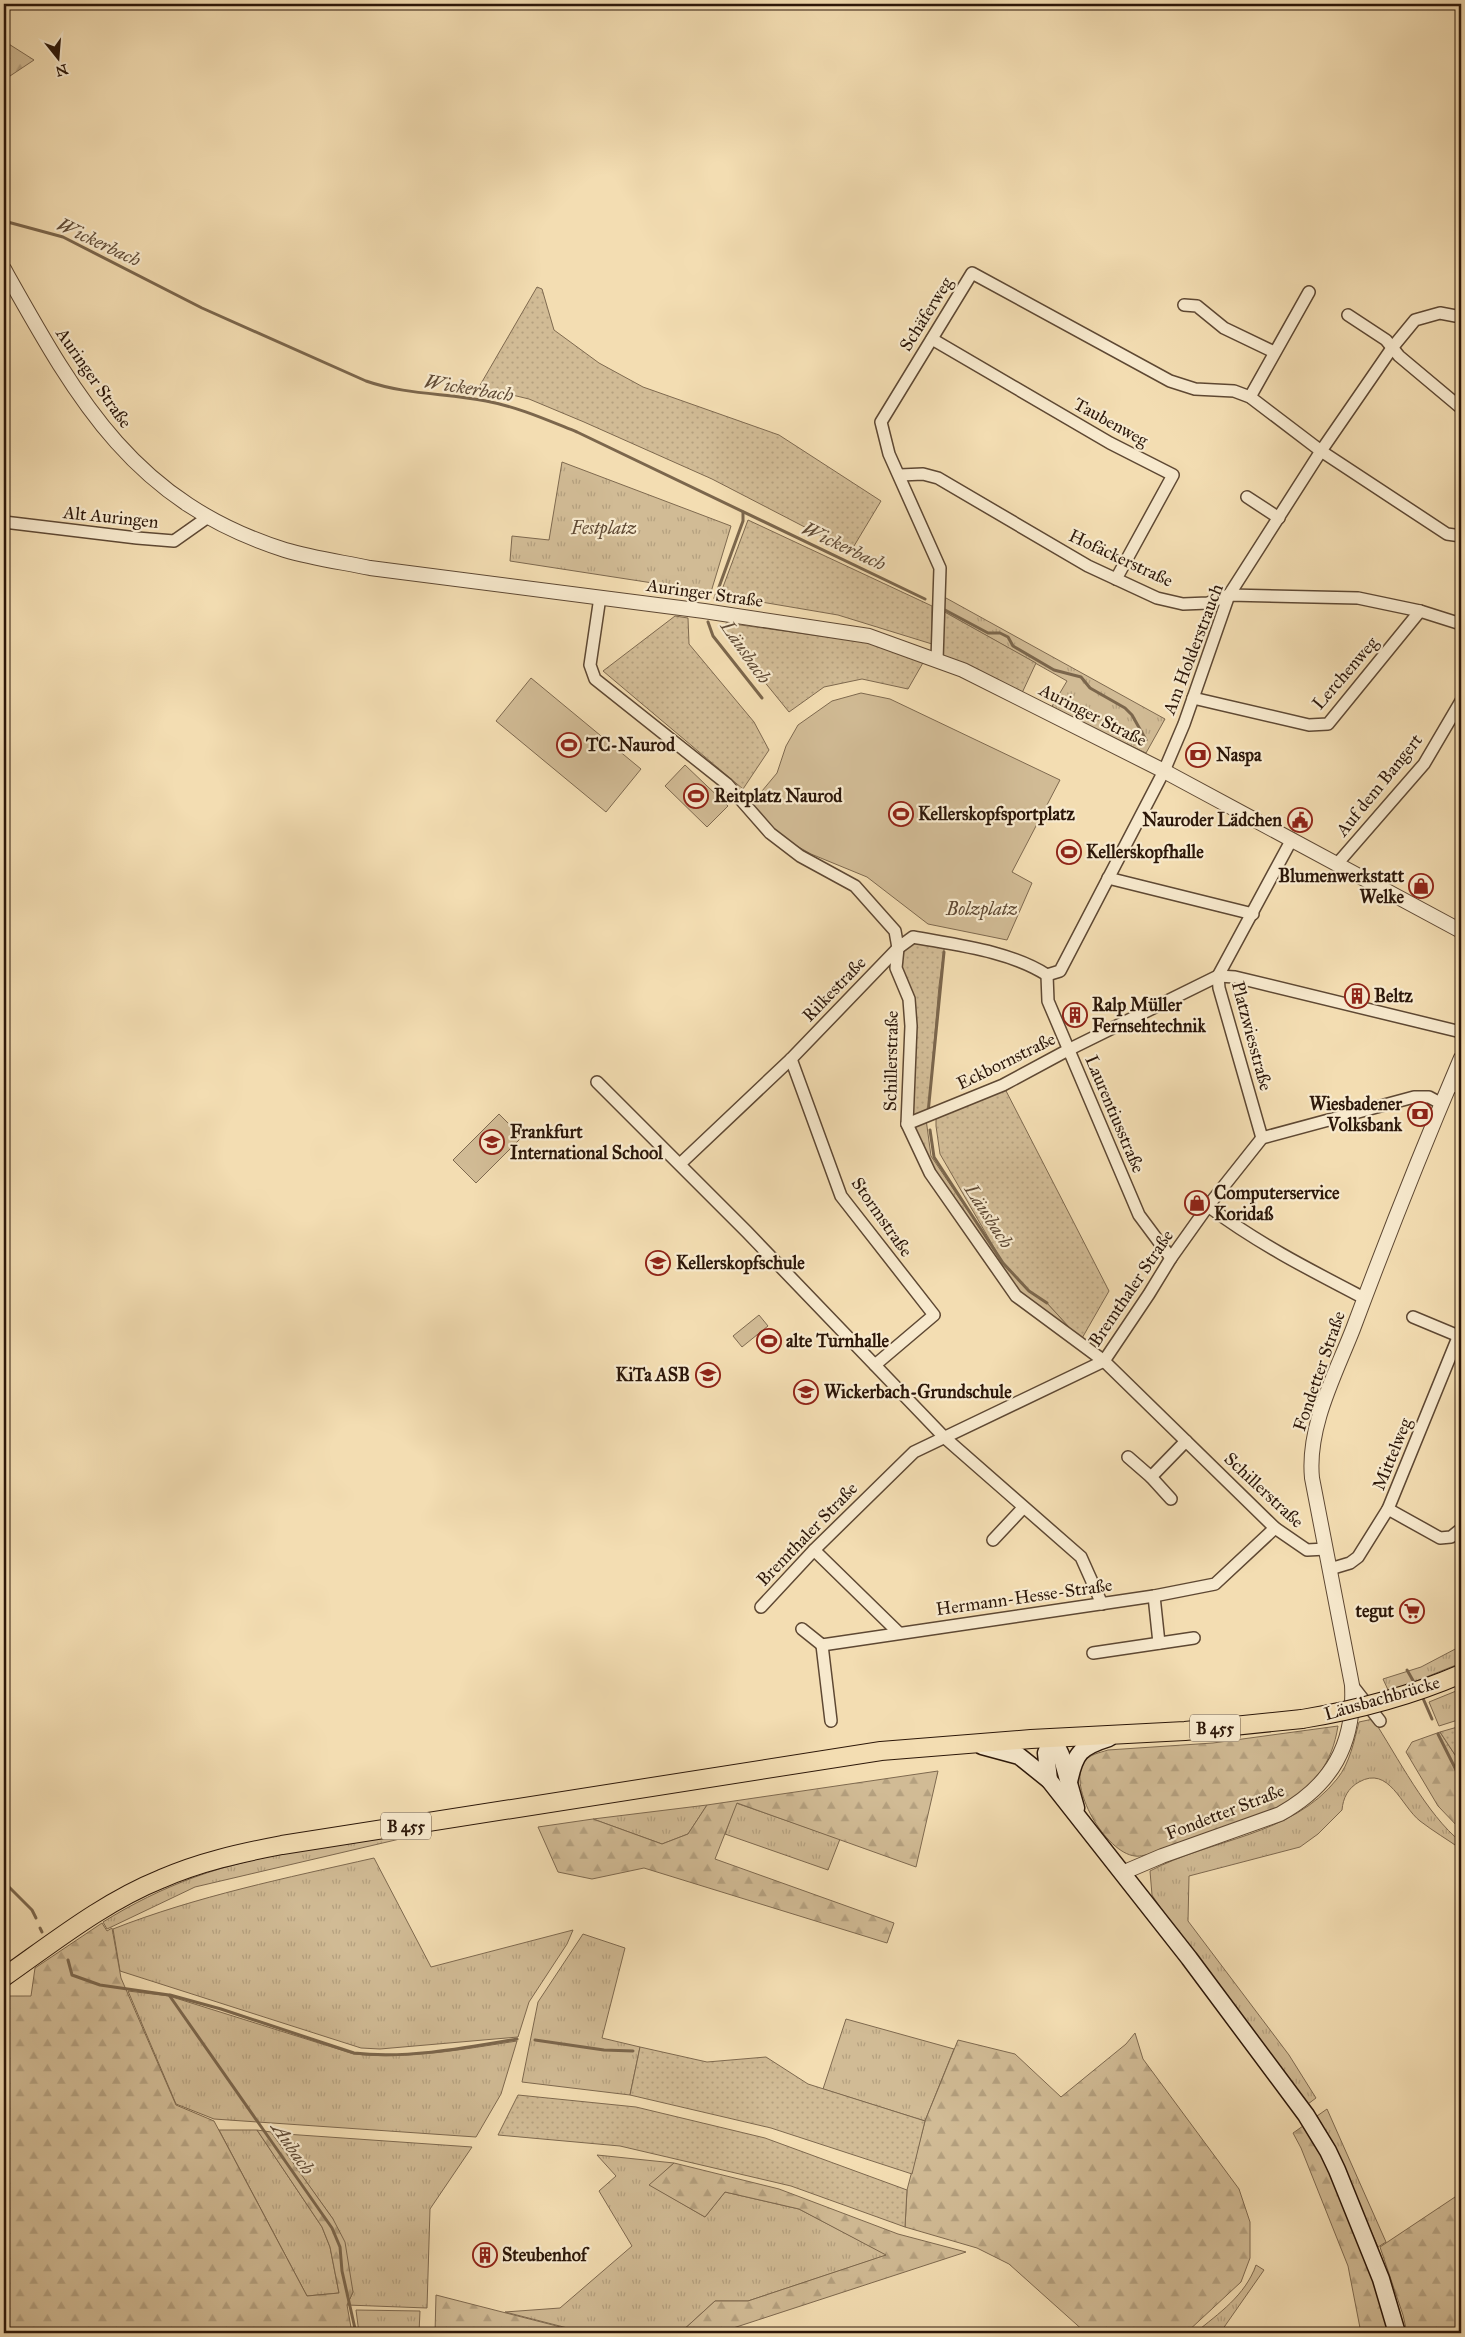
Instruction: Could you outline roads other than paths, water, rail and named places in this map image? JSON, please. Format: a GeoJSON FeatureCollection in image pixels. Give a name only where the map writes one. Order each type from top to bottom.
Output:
{"type":"FeatureCollection","features":[{"type":"Feature","properties":{"kind":"main road","name":"Läusbachbrücke"},"geometry":{"type":"LineString","coordinates":[[1127,1734],[1244,1726],[1302,1719],[1371,1705],[1413,1693],[1461,1674]]}},
{"type":"Feature","properties":{"kind":"main road"},"geometry":{"type":"LineString","coordinates":[[1069,1784],[1075,1759],[1079,1752],[1096,1742],[1127,1734]]}},
{"type":"Feature","properties":{"kind":"main road","name":"B 455"},"geometry":{"type":"LineString","coordinates":[[4,1977],[68,1932],[127,1895],[185,1869],[235,1854],[881,1751],[1127,1734]]}},
{"type":"Feature","properties":{"kind":"main road"},"geometry":{"type":"LineString","coordinates":[[1053,1738],[1061,1755],[1069,1784],[1084,1824]]}},
{"type":"Feature","properties":{"kind":"main road"},"geometry":{"type":"LineString","coordinates":[[1049,1780],[1046,1753],[1053,1738]]}},
{"type":"Feature","properties":{"kind":"main road"},"geometry":{"type":"LineString","coordinates":[[973,1744],[1019,1756],[1049,1780],[1194,1966],[1318,2133],[1334,2164],[1381,2279],[1397,2333]]}},
{"type":"Feature","properties":{"kind":"street","name":"Auringer Straße"},"geometry":{"type":"LineString","coordinates":[[4,269],[44,342],[96,420],[128,457],[164,488],[208,517],[260,541],[315,558],[424,575],[600,597],[868,636],[963,670],[1164,771],[1461,931]]}},
{"type":"Feature","properties":{"kind":"street","name":"Schäferweg"},"geometry":{"type":"LineString","coordinates":[[937,660],[940,568],[889,454],[881,422],[972,273],[1170,381],[1195,389],[1234,391],[1250,397],[1321,451],[1447,534],[1461,536]]}},
{"type":"Feature","properties":{"kind":"street"},"geometry":{"type":"LineString","coordinates":[[1250,397],[1309,292]]}},
{"type":"Feature","properties":{"kind":"street"},"geometry":{"type":"LineString","coordinates":[[1184,305],[1197,306],[1224,328],[1274,352]]}},
{"type":"Feature","properties":{"kind":"street","name":"Am Holderstrauch"},"geometry":{"type":"LineString","coordinates":[[1164,771],[1193,698],[1229,595],[1321,451],[1392,348],[1415,320],[1440,313],[1461,317]]}},
{"type":"Feature","properties":{"kind":"street"},"geometry":{"type":"LineString","coordinates":[[1348,315],[1386,340],[1399,356],[1461,408]]}},
{"type":"Feature","properties":{"kind":"street","name":"Taubenweg"},"geometry":{"type":"LineString","coordinates":[[932,339],[1110,443],[1173,476],[1116,579]]}},
{"type":"Feature","properties":{"kind":"street","name":"Hofäckerstraße"},"geometry":{"type":"LineString","coordinates":[[900,475],[923,474],[938,478],[1088,566],[1157,598],[1183,604],[1208,603],[1229,595],[1358,598],[1420,611],[1461,624]]}},
{"type":"Feature","properties":{"kind":"street"},"geometry":{"type":"LineString","coordinates":[[1247,497],[1279,518]]}},
{"type":"Feature","properties":{"kind":"street","name":"Alt Auringen"},"geometry":{"type":"LineString","coordinates":[[4,522],[174,541],[208,517]]}},
{"type":"Feature","properties":{"kind":"street","name":"Schillerstraße"},"geometry":{"type":"LineString","coordinates":[[600,597],[590,665],[595,679],[727,784],[770,833],[792,851],[855,886],[895,931],[898,948],[896,968],[909,999],[911,1026],[907,1124],[930,1173],[1016,1296],[1104,1362],[1275,1528],[1307,1550],[1326,1549]]}},
{"type":"Feature","properties":{"kind":"street","name":"Lerchenweg"},"geometry":{"type":"LineString","coordinates":[[1193,698],[1309,725],[1328,724],[1420,611]]}},
{"type":"Feature","properties":{"kind":"street","name":"Auf dem Bangert"},"geometry":{"type":"LineString","coordinates":[[1337,864],[1424,764],[1461,701]]}},
{"type":"Feature","properties":{"kind":"street"},"geometry":{"type":"LineString","coordinates":[[1047,975],[1060,971],[1164,771]]}},
{"type":"Feature","properties":{"kind":"street","name":"Platzwiesstraße"},"geometry":{"type":"LineString","coordinates":[[1262,1138],[1219,988],[1218,976],[1292,839]]}},
{"type":"Feature","properties":{"kind":"street"},"geometry":{"type":"LineString","coordinates":[[1108,878],[1253,914]]}},
{"type":"Feature","properties":{"kind":"street","name":"Rilkestraße"},"geometry":{"type":"LineString","coordinates":[[680,1164],[791,1059],[898,948],[913,937],[978,948],[1035,967],[1047,975]]}},
{"type":"Feature","properties":{"kind":"street","name":"Laurentiusstraße"},"geometry":{"type":"LineString","coordinates":[[1047,975],[1048,1001],[1139,1215],[1171,1258]]}},
{"type":"Feature","properties":{"kind":"street"},"geometry":{"type":"LineString","coordinates":[[1218,976],[1235,977],[1461,1032]]}},
{"type":"Feature","properties":{"kind":"street","name":"Eckbornstraße"},"geometry":{"type":"LineString","coordinates":[[907,1124],[1003,1085],[1068,1050],[1218,976]]}},
{"type":"Feature","properties":{"kind":"street","name":"Fondetter Straße"},"geometry":{"type":"LineString","coordinates":[[1122,1874],[1162,1856],[1280,1814],[1310,1795],[1333,1768],[1347,1737],[1353,1702],[1352,1685],[1312,1478],[1311,1455],[1324,1404],[1364,1298],[1442,1104],[1456,1086],[1461,1058]]}},
{"type":"Feature","properties":{"kind":"street","name":"Stormstraße"},"geometry":{"type":"LineString","coordinates":[[791,1059],[841,1196],[934,1315],[875,1365]]}},
{"type":"Feature","properties":{"kind":"street"},"geometry":{"type":"LineString","coordinates":[[597,1082],[680,1164],[944,1437],[1081,1557],[1102,1604]]}},
{"type":"Feature","properties":{"kind":"street"},"geometry":{"type":"LineString","coordinates":[[1262,1138],[1414,1097],[1430,1097],[1442,1104]]}},
{"type":"Feature","properties":{"kind":"street","name":"Bremthaler Straße"},"geometry":{"type":"LineString","coordinates":[[761,1607],[814,1550],[914,1452],[1104,1362],[1150,1294],[1171,1258],[1208,1206],[1262,1138]]}},
{"type":"Feature","properties":{"kind":"street"},"geometry":{"type":"LineString","coordinates":[[1208,1206],[1242,1232],[1297,1264],[1364,1298]]}},
{"type":"Feature","properties":{"kind":"street"},"geometry":{"type":"LineString","coordinates":[[1413,1317],[1461,1334]]}},
{"type":"Feature","properties":{"kind":"street","name":"Mittelweg"},"geometry":{"type":"LineString","coordinates":[[1330,1569],[1358,1557],[1388,1509],[1461,1334]]}},
{"type":"Feature","properties":{"kind":"street"},"geometry":{"type":"LineString","coordinates":[[1151,1477],[1186,1441]]}},
{"type":"Feature","properties":{"kind":"street"},"geometry":{"type":"LineString","coordinates":[[1128,1457],[1151,1477],[1171,1499]]}},
{"type":"Feature","properties":{"kind":"street"},"geometry":{"type":"LineString","coordinates":[[993,1540],[1023,1508]]}},
{"type":"Feature","properties":{"kind":"street"},"geometry":{"type":"LineString","coordinates":[[1388,1509],[1440,1538],[1451,1538],[1461,1529]]}},
{"type":"Feature","properties":{"kind":"street","name":"Hermann-Hesse-Straße"},"geometry":{"type":"LineString","coordinates":[[822,1645],[1154,1596],[1214,1584],[1275,1528]]}},
{"type":"Feature","properties":{"kind":"street"},"geometry":{"type":"LineString","coordinates":[[814,1550],[899,1633]]}},
{"type":"Feature","properties":{"kind":"street"},"geometry":{"type":"LineString","coordinates":[[1154,1596],[1159,1643]]}},
{"type":"Feature","properties":{"kind":"street"},"geometry":{"type":"LineString","coordinates":[[802,1629],[822,1645],[831,1720]]}},
{"type":"Feature","properties":{"kind":"street"},"geometry":{"type":"LineString","coordinates":[[1093,1653],[1194,1638]]}},
{"type":"Feature","properties":{"kind":"street"},"geometry":{"type":"LineString","coordinates":[[1352,1685],[1380,1721]]}},
{"type":"Feature","properties":{"kind":"waterway","name":"Wickerbach"},"geometry":{"type":"LineString","coordinates":[[4,221],[63,237],[202,308],[366,381],[396,389],[471,398],[498,404],[532,414],[577,432],[925,599]]}},
{"type":"Feature","properties":{"kind":"waterway","name":"Läusbach"},"geometry":{"type":"LineString","coordinates":[[715,598],[743,521],[743,512]]}},
{"type":"Feature","properties":{"kind":"waterway","name":"Wickerbach"},"geometry":{"type":"LineString","coordinates":[[945,610],[988,633],[1000,633],[1008,637],[1013,646],[1054,670],[1081,677],[1090,688],[1125,708],[1132,715],[1146,740]]}},
{"type":"Feature","properties":{"kind":"waterway","name":"Läusbach"},"geometry":{"type":"LineString","coordinates":[[708,622],[713,636],[762,698]]}},
{"type":"Feature","properties":{"kind":"waterway","name":"Läusbach"},"geometry":{"type":"LineString","coordinates":[[928,1113],[944,952]]}},
{"type":"Feature","properties":{"kind":"waterway","name":"Läusbach"},"geometry":{"type":"LineString","coordinates":[[930,1130],[934,1157],[1003,1263],[1029,1291],[1047,1303]]}},
{"type":"Feature","properties":{"kind":"waterway"},"geometry":{"type":"LineString","coordinates":[[1407,1670],[1415,1684]]}},
{"type":"Feature","properties":{"kind":"waterway"},"geometry":{"type":"LineString","coordinates":[[1422,1696],[1432,1719]]}},
{"type":"Feature","properties":{"kind":"waterway","name":"Läusbach"},"geometry":{"type":"LineString","coordinates":[[1438,1734],[1461,1780]]}},
{"type":"Feature","properties":{"kind":"waterway","name":"Aubach"},"geometry":{"type":"LineString","coordinates":[[4,1882],[32,1910],[36,1918]]}},
{"type":"Feature","properties":{"kind":"waterway","name":"Aubach"},"geometry":{"type":"LineString","coordinates":[[40,1928],[42,1932]]}},
{"type":"Feature","properties":{"kind":"waterway","name":"Aubach"},"geometry":{"type":"LineString","coordinates":[[68,1960],[72,1975],[100,1985],[169,1995],[332,2228],[340,2247],[342,2271],[356,2333]]}},
{"type":"Feature","properties":{"kind":"waterway","name":"Aubach"},"geometry":{"type":"LineString","coordinates":[[170,1995],[221,2009],[354,2053],[415,2054],[517,2039]]}},
{"type":"Feature","properties":{"kind":"waterway","name":"Aubach"},"geometry":{"type":"LineString","coordinates":[[535,2040],[604,2050],[633,2051]]}},
{"type":"Feature","properties":{"kind":"place","name":"TC-Naurod"},"geometry":{"type":"Point","coordinates":[569,745]}},
{"type":"Feature","properties":{"kind":"place","name":"Naspa"},"geometry":{"type":"Point","coordinates":[1198,755]}},
{"type":"Feature","properties":{"kind":"place","name":"Reitplatz Naurod"},"geometry":{"type":"Point","coordinates":[696,796]}},
{"type":"Feature","properties":{"kind":"place","name":"Kellerskopfsportplatz"},"geometry":{"type":"Point","coordinates":[901,814]}},
{"type":"Feature","properties":{"kind":"place","name":"Nauroder Lädchen"},"geometry":{"type":"Point","coordinates":[1300,820]}},
{"type":"Feature","properties":{"kind":"place","name":"Kellerskopfhalle"},"geometry":{"type":"Point","coordinates":[1069,852]}},
{"type":"Feature","properties":{"kind":"place","name":"Blumenwerkstatt Welke"},"geometry":{"type":"Point","coordinates":[1421,886]}},
{"type":"Feature","properties":{"kind":"place","name":"Beltz"},"geometry":{"type":"Point","coordinates":[1357,996]}},
{"type":"Feature","properties":{"kind":"place","name":"Ralp Müller Fernsehtechnik"},"geometry":{"type":"Point","coordinates":[1075,1015]}},
{"type":"Feature","properties":{"kind":"place","name":"Wiesbadener Volksbank"},"geometry":{"type":"Point","coordinates":[1420,1114]}},
{"type":"Feature","properties":{"kind":"place","name":"Frankfurt International School"},"geometry":{"type":"Point","coordinates":[492,1142]}},
{"type":"Feature","properties":{"kind":"place","name":"Computerservice Koridaß"},"geometry":{"type":"Point","coordinates":[1197,1203]}},
{"type":"Feature","properties":{"kind":"place","name":"Kellerskopfschule"},"geometry":{"type":"Point","coordinates":[658,1263]}},
{"type":"Feature","properties":{"kind":"place","name":"alte Turnhalle"},"geometry":{"type":"Point","coordinates":[769,1341]}},
{"type":"Feature","properties":{"kind":"place","name":"KiTa ASB"},"geometry":{"type":"Point","coordinates":[708,1375]}},
{"type":"Feature","properties":{"kind":"place","name":"Wickerbach-Grundschule"},"geometry":{"type":"Point","coordinates":[806,1392]}},
{"type":"Feature","properties":{"kind":"place","name":"tegut"},"geometry":{"type":"Point","coordinates":[1412,1611]}},
{"type":"Feature","properties":{"kind":"place","name":"Steubenhof"},"geometry":{"type":"Point","coordinates":[485,2255]}},
{"type":"Feature","properties":{"kind":"park label","name":"Festplatz"},"geometry":{"type":"Point","coordinates":[604,528]}},
{"type":"Feature","properties":{"kind":"park label","name":"Bolzplatz"},"geometry":{"type":"Point","coordinates":[982,909]}}]}
